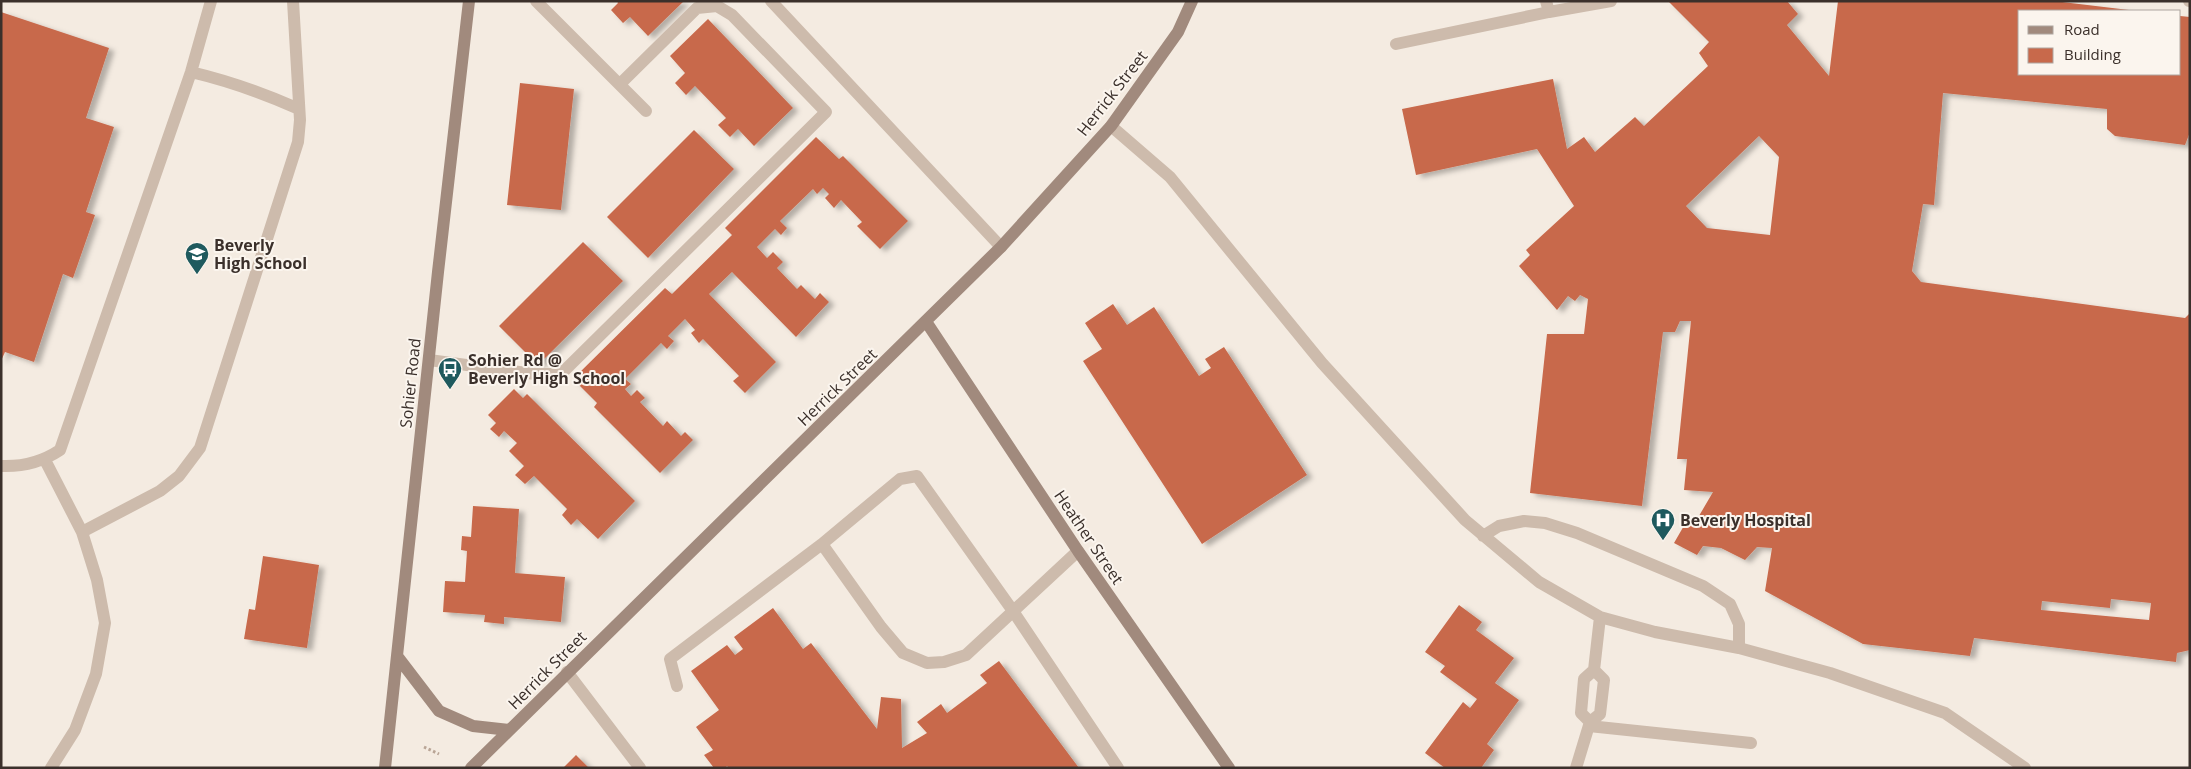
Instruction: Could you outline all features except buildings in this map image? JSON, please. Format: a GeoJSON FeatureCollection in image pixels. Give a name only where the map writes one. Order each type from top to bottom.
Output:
{"type":"FeatureCollection","features":[{"type":"Feature","properties":{"kind":"street"},"geometry":{"type":"LineString","coordinates":[[1,466],[16,467],[45,460],[60,450],[191,72],[211,1]]}},
{"type":"Feature","properties":{"kind":"street"},"geometry":{"type":"LineString","coordinates":[[82,532],[160,491],[179,476],[200,448],[298,142],[299,109],[293,1]]}},
{"type":"Feature","properties":{"kind":"street","name":"Sohier Road"},"geometry":{"type":"LineString","coordinates":[[385,768],[469,1]]}},
{"type":"Feature","properties":{"kind":"street"},"geometry":{"type":"LineString","coordinates":[[536,1],[646,111]]}},
{"type":"Feature","properties":{"kind":"street"},"geometry":{"type":"LineString","coordinates":[[771,1],[1002,247]]}},
{"type":"Feature","properties":{"kind":"street","name":"Herrick Street"},"geometry":{"type":"LineString","coordinates":[[472,768],[567,672],[1002,247],[1111,126],[1178,32],[1192,1]]}},
{"type":"Feature","properties":{"kind":"street"},"geometry":{"type":"LineString","coordinates":[[1396,44],[1548,7],[1611,1]]}},
{"type":"Feature","properties":{"kind":"street"},"geometry":{"type":"LineString","coordinates":[[429,360],[535,374],[554,374],[565,370],[826,112],[732,15],[717,6],[697,8],[620,84]]}},
{"type":"Feature","properties":{"kind":"street"},"geometry":{"type":"LineString","coordinates":[[191,72],[246,87],[299,109]]}},
{"type":"Feature","properties":{"kind":"street"},"geometry":{"type":"LineString","coordinates":[[1111,126],[1170,177],[1322,363],[1465,520],[1539,582],[1600,618],[1655,632],[1740,648],[1830,673],[1945,713],[2025,768]]}},
{"type":"Feature","properties":{"kind":"street","name":"Heather Street"},"geometry":{"type":"LineString","coordinates":[[926,322],[1078,552],[1230,768]]}},
{"type":"Feature","properties":{"kind":"street"},"geometry":{"type":"LineString","coordinates":[[45,460],[82,532],[97,580],[104,623],[96,674],[75,730],[51,768]]}},
{"type":"Feature","properties":{"kind":"street"},"geometry":{"type":"LineString","coordinates":[[677,686],[670,659],[822,544],[900,479],[917,476],[1013,611],[1118,768]]}},
{"type":"Feature","properties":{"kind":"street"},"geometry":{"type":"LineString","coordinates":[[1483,536],[1499,526],[1524,521],[1545,523],[1577,533],[1703,586],[1730,604],[1739,624],[1740,648]]}},
{"type":"Feature","properties":{"kind":"street"},"geometry":{"type":"LineString","coordinates":[[822,544],[881,627],[904,654],[927,663],[944,662],[966,655],[1078,552]]}},
{"type":"Feature","properties":{"kind":"street"},"geometry":{"type":"LineString","coordinates":[[1600,618],[1594,670],[1584,678],[1581,713],[1589,724],[1751,743]]}},
{"type":"Feature","properties":{"kind":"street"},"geometry":{"type":"LineString","coordinates":[[397,656],[440,711],[473,726],[509,730]]}},
{"type":"Feature","properties":{"kind":"street"},"geometry":{"type":"LineString","coordinates":[[1576,768],[1589,724],[1600,714],[1604,680],[1594,670]]}},
{"type":"Feature","properties":{"kind":"street"},"geometry":{"type":"LineString","coordinates":[[567,672],[640,768]]}},
{"type":"Feature","properties":{"kind":"path"},"geometry":{"type":"LineString","coordinates":[[424,747],[439,754]]}},
{"type":"Feature","properties":{"kind":"place","name":"Beverly High School"},"geometry":{"type":"Point","coordinates":[197,275]}},
{"type":"Feature","properties":{"kind":"place","name":"Sohier Rd @ Beverly High School"},"geometry":{"type":"Point","coordinates":[450,390]}},
{"type":"Feature","properties":{"kind":"place","name":"Beverly Hospital"},"geometry":{"type":"Point","coordinates":[1663,541]}}]}
